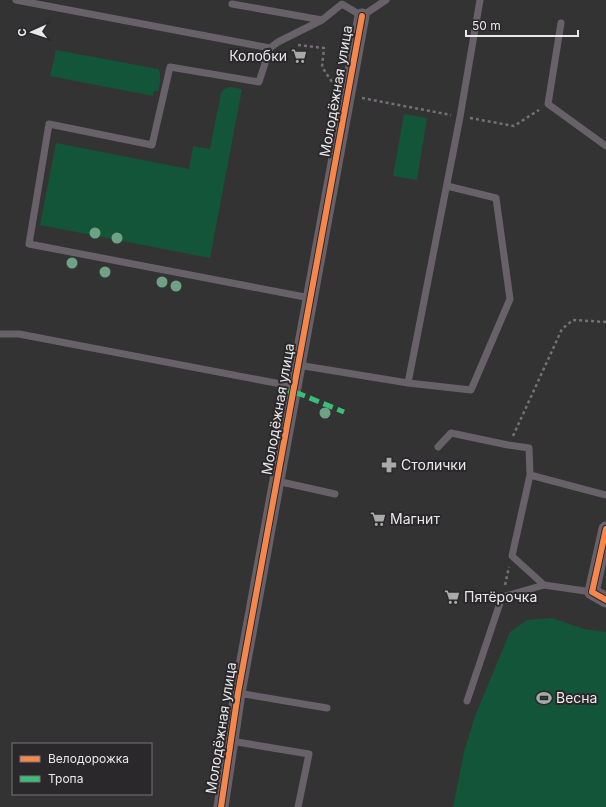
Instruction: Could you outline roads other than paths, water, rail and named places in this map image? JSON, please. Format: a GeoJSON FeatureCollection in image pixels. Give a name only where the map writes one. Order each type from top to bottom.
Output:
{"type":"FeatureCollection","features":[{"type":"Feature","properties":{"kind":"street","name":"Молодёжная улица"},"geometry":{"type":"LineString","coordinates":[[221,807],[238,693],[362,16]]}},
{"type":"Feature","properties":{"kind":"street"},"geometry":{"type":"LineString","coordinates":[[606,529],[592,592],[606,600]]}},
{"type":"Feature","properties":{"kind":"lane"},"geometry":{"type":"LineString","coordinates":[[16,0],[270,48]]}},
{"type":"Feature","properties":{"kind":"lane"},"geometry":{"type":"LineString","coordinates":[[310,298],[29,244],[49,124],[152,145],[170,67],[259,82],[270,48],[278,42],[322,20],[342,2],[362,16],[386,0]]}},
{"type":"Feature","properties":{"kind":"lane"},"geometry":{"type":"LineString","coordinates":[[408,383],[460,117],[480,0]]}},
{"type":"Feature","properties":{"kind":"lane"},"geometry":{"type":"LineString","coordinates":[[232,4],[322,20]]}},
{"type":"Feature","properties":{"kind":"lane"},"geometry":{"type":"LineString","coordinates":[[561,23],[548,104],[606,146]]}},
{"type":"Feature","properties":{"kind":"lane"},"geometry":{"type":"LineString","coordinates":[[298,365],[408,383],[471,390],[510,299],[496,198],[447,186]]}},
{"type":"Feature","properties":{"kind":"lane"},"geometry":{"type":"LineString","coordinates":[[0,334],[18,334],[281,384],[295,384]]}},
{"type":"Feature","properties":{"kind":"lane"},"geometry":{"type":"LineString","coordinates":[[438,447],[451,433],[529,448],[530,475],[512,556],[544,585]]}},
{"type":"Feature","properties":{"kind":"lane"},"geometry":{"type":"LineString","coordinates":[[530,475],[606,496]]}},
{"type":"Feature","properties":{"kind":"lane"},"geometry":{"type":"LineString","coordinates":[[277,481],[335,494]]}},
{"type":"Feature","properties":{"kind":"lane"},"geometry":{"type":"LineString","coordinates":[[467,701],[502,597],[544,585],[592,592]]}},
{"type":"Feature","properties":{"kind":"lane"},"geometry":{"type":"LineString","coordinates":[[238,693],[328,708]]}},
{"type":"Feature","properties":{"kind":"lane"},"geometry":{"type":"LineString","coordinates":[[231,741],[309,754],[298,807]]}},
{"type":"Feature","properties":{"kind":"place","name":"Колобки"},"geometry":{"type":"Point","coordinates":[299,56]}},
{"type":"Feature","properties":{"kind":"place","name":"Столички"},"geometry":{"type":"Point","coordinates":[389,465]}},
{"type":"Feature","properties":{"kind":"place","name":"Магнит"},"geometry":{"type":"Point","coordinates":[378,519]}},
{"type":"Feature","properties":{"kind":"place","name":"Пятёрочка"},"geometry":{"type":"Point","coordinates":[452,597]}},
{"type":"Feature","properties":{"kind":"place","name":"Весна"},"geometry":{"type":"Point","coordinates":[544,698]}}]}
